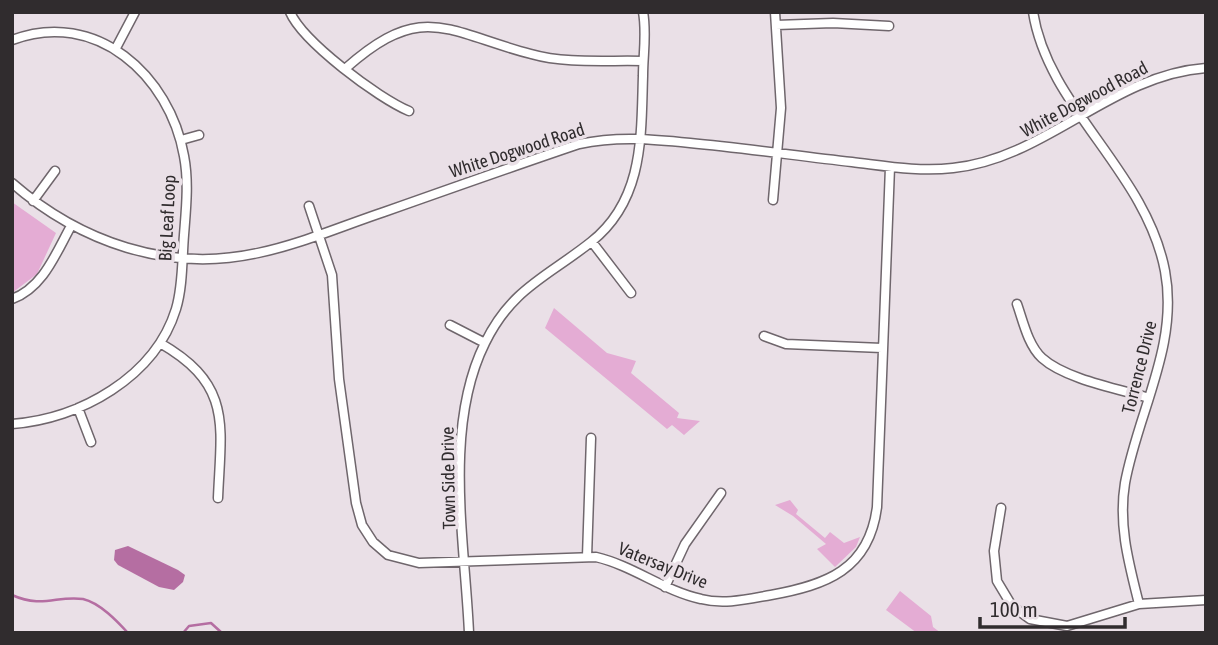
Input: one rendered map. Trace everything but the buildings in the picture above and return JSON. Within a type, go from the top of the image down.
[{"type":"street","points":[[116,48],[135,12]]},
{"type":"street","points":[[290,12],[306,37],[388,103],[409,111]]},
{"type":"street","name":"Town Side Drive","points":[[469,633],[462,431],[467,392],[485,343],[505,313],[527,287],[592,242],[625,201],[637,169],[641,138],[643,12]]},
{"type":"street","points":[[773,200],[781,108],[775,12]]},
{"type":"street","name":"Torrence Drive","points":[[1033,12],[1043,49],[1082,115],[1141,202],[1160,248],[1168,291],[1168,321],[1125,482],[1123,510],[1126,550],[1139,604]]},
{"type":"street","points":[[776,25],[833,23],[889,26]]},
{"type":"street","points":[[346,68],[385,35],[422,24],[456,28],[548,58],[643,61]]},
{"type":"street","name":"Big Leaf Loop","points":[[12,40],[31,34],[61,32],[92,37],[116,48],[156,86],[181,141],[187,182],[177,303],[160,343],[125,380],[78,408],[41,420],[12,424]]},
{"type":"street","name":"White Dogwood Road","points":[[12,183],[33,201],[71,226],[130,249],[182,258],[218,259],[256,254],[579,145],[612,138],[641,138],[890,167],[951,168],[985,162],[1032,145],[1082,115],[1154,78],[1206,68]]},
{"type":"street","points":[[181,141],[199,135]]},
{"type":"street","name":"Vatersay Drive","points":[[309,206],[332,275],[339,379],[356,503],[362,525],[373,542],[398,559],[419,563],[587,557],[622,565],[666,587],[703,600],[736,601],[822,583],[857,558],[868,540],[875,520],[890,167]]},
{"type":"street","points":[[33,201],[55,171]]},
{"type":"street","points":[[12,299],[24,294],[40,279],[71,226]]},
{"type":"street","points":[[592,242],[631,293]]},
{"type":"street","points":[[1017,304],[1030,339],[1042,358],[1068,373],[1149,398]]},
{"type":"street","points":[[450,325],[485,343]]},
{"type":"street","points":[[764,335],[786,344],[882,348]]},
{"type":"street","points":[[160,343],[199,370],[216,399],[220,426],[219,498]]},
{"type":"street","points":[[78,408],[91,442]]},
{"type":"street","points":[[587,557],[592,438]]},
{"type":"street","points":[[666,587],[685,544],[720,493]]},
{"type":"street","points":[[1002,508],[994,551],[995,572],[1006,598],[1021,614],[1041,624],[1067,626],[1139,604],[1206,600]]},
{"type":"shaded area","points":[[12,202],[56,233],[37,274],[12,293]]},
{"type":"shaded area","points":[[554,308],[607,353],[636,361],[631,373],[679,413],[677,418],[700,421],[684,435],[672,425],[667,429],[545,328]]},
{"type":"shaded area","points":[[790,500],[798,510],[796,514],[825,538],[830,532],[844,543],[860,537],[856,547],[835,567],[817,549],[826,544],[793,516],[775,505]]},
{"type":"shaded area","points":[[128,546],[178,570],[185,575],[183,582],[174,590],[159,587],[118,565],[114,560],[115,550]]},
{"type":"shaded area","points":[[900,591],[931,616],[933,627],[941,633],[917,633],[886,610]]},
{"type":"waterway","points":[[12,595],[33,601],[83,599],[102,608],[128,633]]},
{"type":"waterway","points":[[183,633],[189,626],[211,623],[222,633]]}]
